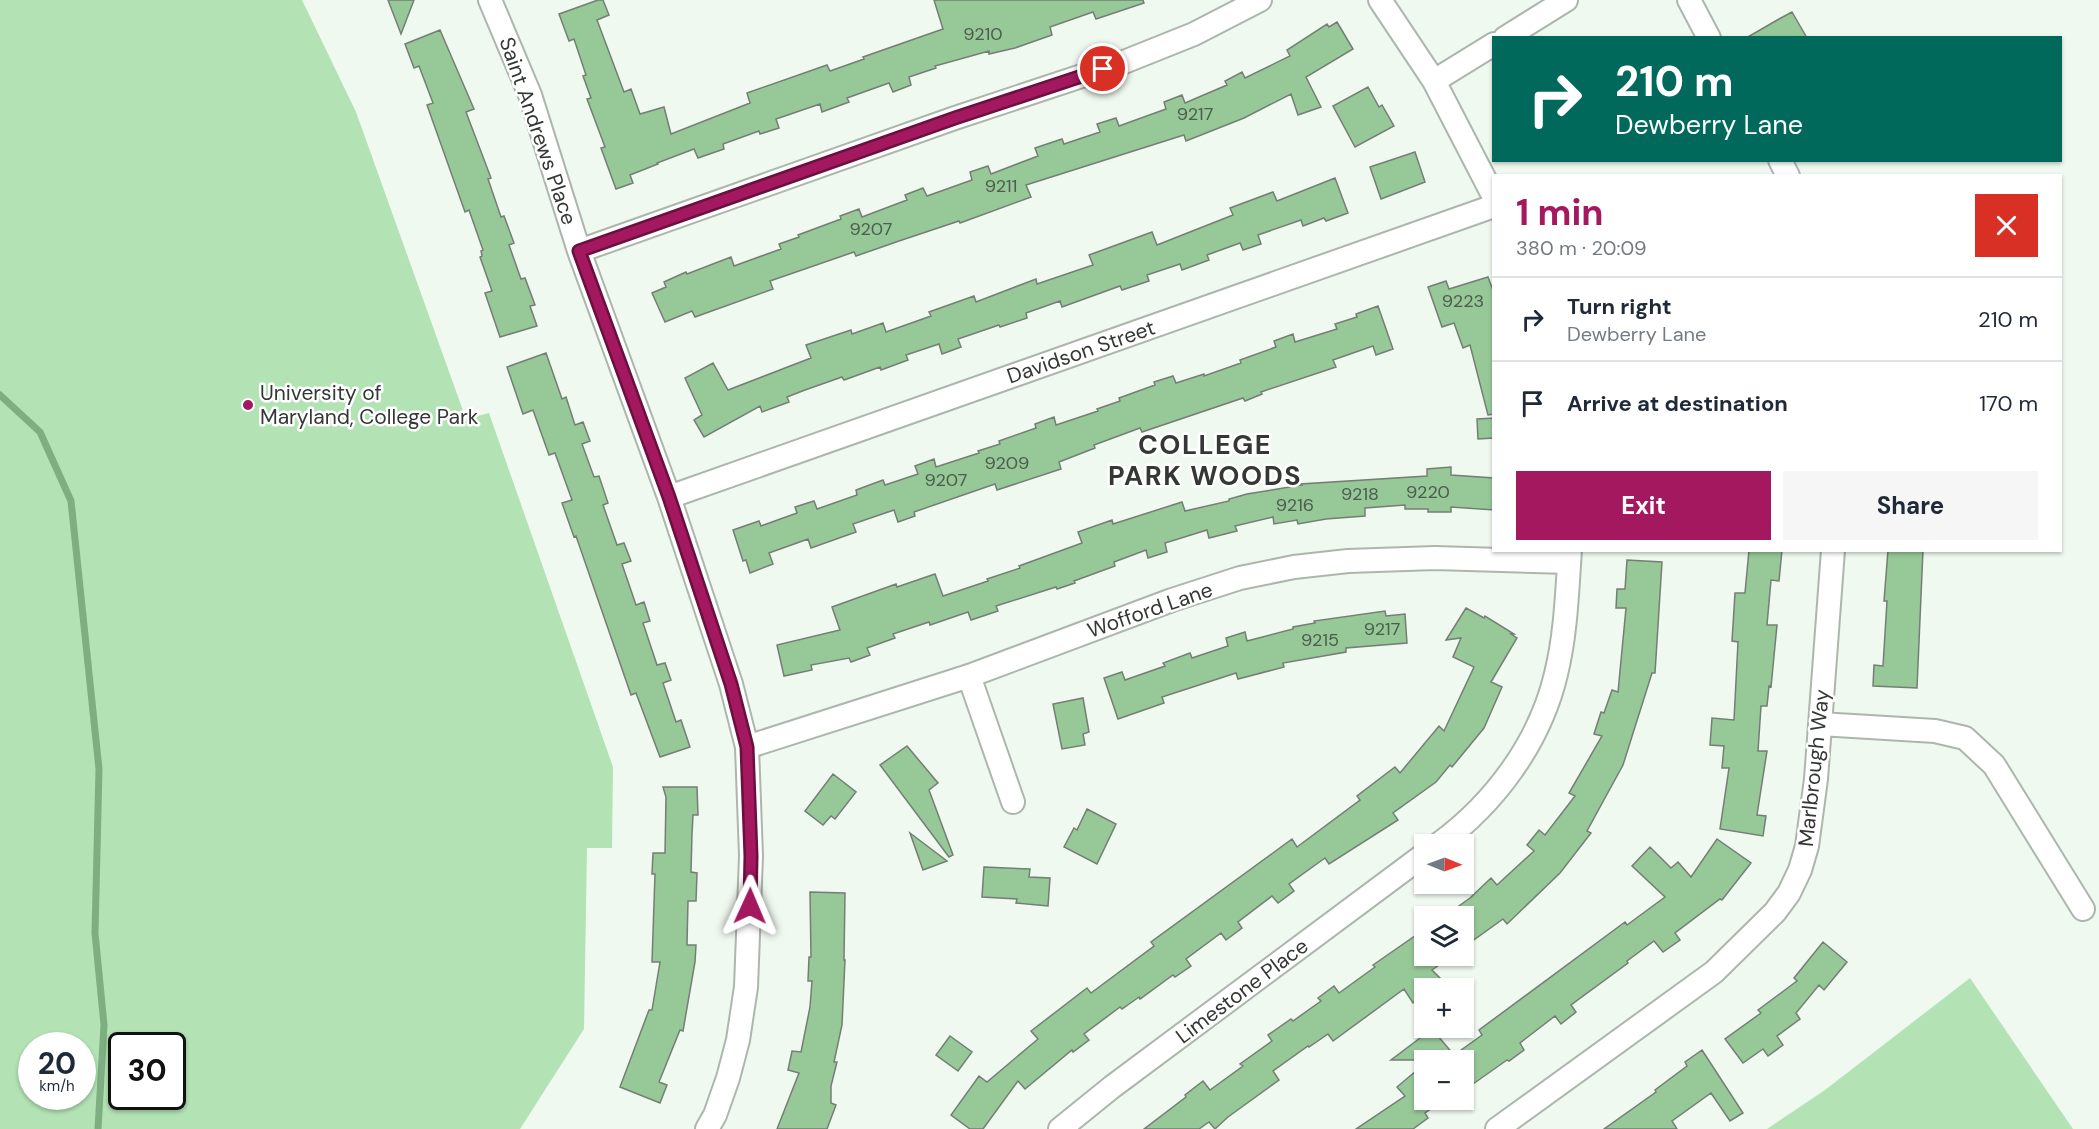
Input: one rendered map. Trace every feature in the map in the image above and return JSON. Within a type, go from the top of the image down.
[{"type":"street","name":"Saint Andrews Place","points":[[490,0],[530,94],[579,251],[669,497],[731,684],[747,747],[751,856],[746,987],[738,1040],[728,1078],[707,1129]]},
{"type":"street","points":[[579,251],[955,118],[1124,62],[1194,34],[1260,0]]},
{"type":"street","points":[[1380,0],[1434,81],[1492,193]]},
{"type":"street","points":[[1508,36],[1566,0]]},
{"type":"street","points":[[1689,0],[1708,36]]},
{"type":"street","points":[[1434,81],[1492,45]]},
{"type":"street","name":"Davidson Street","points":[[669,497],[1492,207]]},
{"type":"street","name":"Marlbrough Way","points":[[1497,1129],[1714,972],[1775,912],[1789,893],[1800,870],[1807,846],[1816,779],[1833,552]]},
{"type":"street","points":[[1452,834],[1484,806],[1518,760],[1547,705],[1556,674],[1564,630],[1570,556]]},
{"type":"street","name":"Wofford Lane","points":[[747,747],[969,676],[1172,600],[1240,578],[1294,567],[1348,561],[1570,556]]},
{"type":"street","points":[[969,676],[1013,801]]},
{"type":"street","points":[[1820,724],[1935,731],[1965,738],[1994,765],[2083,909]]},
{"type":"street","name":"Limestone Place","points":[[1060,1129],[1121,1080],[1414,863]]},
{"type":"green space","name":"University of Maryland, College Park","points":[[0,0],[302,0],[356,112],[466,419],[489,413],[613,767],[612,848],[587,848],[584,1029],[520,1129],[0,1129]]},
{"type":"green space","points":[[1970,978],[2073,1129],[1767,1129],[1825,1090]]},
{"type":"building","points":[[388,0],[414,0],[401,34]]},
{"type":"building","points":[[603,0],[609,15],[597,20],[624,92],[631,89],[640,114],[664,107],[671,134],[750,103],[747,93],[827,65],[830,71],[943,29],[934,0],[1143,0],[1144,3],[1096,19],[1093,12],[1050,27],[1052,35],[1015,48],[989,54],[989,51],[935,66],[936,68],[909,77],[911,85],[893,92],[889,83],[847,98],[849,102],[822,112],[820,104],[776,119],[779,128],[760,134],[759,131],[723,144],[724,149],[698,158],[694,149],[630,175],[633,183],[616,189],[601,148],[605,147],[587,99],[591,98],[583,76],[586,75],[574,39],[569,41],[559,14]]},
{"type":"building","points":[[1792,12],[1806,36],[1749,36]]},
{"type":"building","points":[[1337,22],[1353,49],[1306,77],[1321,107],[1298,115],[1291,94],[1244,118],[1186,141],[1184,135],[1026,185],[1031,197],[960,223],[959,221],[856,256],[854,252],[770,281],[773,289],[695,317],[692,311],[665,322],[652,293],[666,287],[664,282],[686,272],[687,274],[731,257],[734,266],[781,249],[779,244],[841,219],[840,216],[859,209],[862,217],[907,200],[905,195],[923,188],[927,196],[972,180],[970,172],[988,166],[991,174],[1038,156],[1035,148],[1062,139],[1064,144],[1100,132],[1097,124],[1116,118],[1119,126],[1166,109],[1164,102],[1182,95],[1185,103],[1227,85],[1225,81],[1242,72],[1245,78],[1290,56],[1287,50],[1327,24],[1329,27]]},
{"type":"building","points":[[440,30],[474,109],[466,112],[491,178],[488,179],[501,217],[504,216],[514,243],[509,245],[521,279],[525,278],[535,305],[530,306],[537,326],[500,337],[485,293],[492,291],[480,257],[483,250],[469,210],[465,212],[427,105],[433,103],[419,66],[414,68],[405,44]]},
{"type":"building","points":[[1368,87],[1379,107],[1382,105],[1394,126],[1355,147],[1333,106]]},
{"type":"building","points":[[1415,152],[1425,182],[1381,199],[1370,167]]},
{"type":"building","points":[[1335,178],[1348,213],[1326,221],[1324,218],[1303,226],[1301,220],[1258,235],[1261,244],[1243,250],[1240,243],[1207,255],[1209,260],[1182,270],[1180,264],[1147,275],[1149,281],[1122,290],[1120,286],[1062,307],[1060,301],[1026,313],[1027,318],[958,339],[961,347],[942,354],[939,344],[906,355],[908,360],[881,370],[880,367],[844,380],[842,377],[805,390],[787,397],[789,402],[762,412],[760,406],[704,437],[694,420],[702,415],[685,378],[713,363],[728,390],[811,358],[806,345],[851,330],[852,334],[883,323],[886,332],[931,316],[929,312],[974,296],[976,302],[1036,279],[1037,284],[1093,265],[1089,255],[1152,232],[1157,245],[1233,215],[1230,208],[1273,192],[1277,201]]},
{"type":"building","points":[[1488,277],[1492,288],[1492,414],[1488,415],[1470,345],[1463,348],[1454,323],[1442,327],[1428,287],[1446,281],[1449,289]]},
{"type":"building","points":[[1378,306],[1393,349],[1376,355],[1373,346],[1333,360],[1336,367],[1261,392],[1262,394],[1245,401],[1243,398],[1142,432],[1140,428],[1094,445],[1095,448],[1059,462],[1061,469],[997,490],[995,484],[914,512],[915,516],[898,522],[894,510],[853,524],[856,532],[811,548],[808,539],[769,553],[773,564],[750,573],[746,560],[743,561],[733,530],[759,521],[761,526],[797,513],[795,507],[814,501],[817,509],[857,495],[856,490],[883,480],[885,485],[918,474],[915,466],[934,459],[936,467],[979,453],[978,451],[1036,428],[1035,424],[1054,417],[1056,425],[1098,411],[1097,409],[1120,401],[1119,398],[1155,385],[1154,382],[1173,376],[1176,383],[1204,374],[1204,376],[1276,347],[1274,341],[1293,334],[1295,342],[1337,329],[1335,324],[1357,317],[1356,314]]},
{"type":"building","points":[[546,353],[562,399],[566,397],[575,425],[583,422],[590,441],[582,444],[594,477],[599,476],[608,503],[603,505],[617,545],[624,543],[631,561],[622,564],[636,605],[644,602],[650,621],[643,623],[657,665],[665,663],[671,680],[663,683],[676,722],[681,720],[690,747],[660,757],[636,693],[631,695],[576,536],[574,537],[562,503],[572,500],[555,453],[549,455],[533,410],[523,414],[507,367]]},
{"type":"building","points":[[1492,418],[1492,438],[1478,439],[1477,419]]},
{"type":"building","points":[[1451,467],[1451,475],[1492,478],[1492,510],[1451,507],[1451,512],[1428,512],[1428,509],[1405,509],[1405,505],[1365,508],[1365,516],[1298,524],[1297,520],[1274,524],[1273,517],[1235,526],[1237,531],[1209,538],[1207,530],[1165,543],[1167,552],[1148,558],[1146,550],[1114,562],[1115,566],[1074,581],[1075,583],[996,606],[998,611],[971,620],[968,612],[893,634],[895,638],[867,648],[870,655],[851,662],[849,658],[811,665],[812,670],[784,676],[777,645],[840,630],[832,607],[896,584],[897,587],[935,574],[943,596],[988,581],[987,579],[1020,568],[1019,566],[1082,543],[1078,532],[1112,520],[1113,524],[1182,502],[1185,511],[1229,501],[1229,499],[1247,494],[1301,484],[1427,476],[1427,469]]},
{"type":"building","points":[[1749,552],[1782,552],[1779,581],[1771,580],[1767,625],[1777,625],[1771,687],[1769,686],[1767,706],[1761,706],[1758,751],[1767,751],[1757,815],[1766,816],[1763,836],[1720,829],[1729,768],[1722,768],[1724,746],[1710,745],[1712,718],[1734,720],[1738,642],[1732,641],[1735,593],[1745,593]]},
{"type":"building","points":[[1888,552],[1923,552],[1917,688],[1873,686],[1874,665],[1883,666],[1887,601],[1884,601]]},
{"type":"building","points":[[1627,560],[1662,562],[1655,673],[1652,673],[1623,765],[1587,831],[1591,833],[1560,873],[1507,924],[1503,919],[1474,940],[1474,906],[1459,906],[1491,878],[1497,885],[1534,851],[1527,845],[1539,830],[1545,835],[1575,796],[1569,793],[1602,736],[1594,734],[1601,712],[1604,713],[1612,690],[1618,692],[1626,608],[1616,608],[1617,589],[1625,589]]},
{"type":"building","points":[[1466,608],[1484,618],[1485,616],[1517,638],[1491,682],[1502,687],[1484,728],[1452,767],[1450,765],[1436,782],[1393,813],[1398,820],[1329,864],[1325,858],[1289,884],[1294,891],[1278,903],[1272,896],[1238,922],[1242,928],[1226,940],[1221,933],[1186,959],[1191,966],[1175,977],[1173,975],[1140,999],[1139,997],[1122,1009],[1120,1007],[1084,1034],[1089,1040],[1073,1052],[1072,1050],[1025,1089],[1018,1081],[983,1129],[970,1129],[951,1115],[979,1076],[987,1082],[1038,1039],[1031,1031],[1087,988],[1091,993],[1154,946],[1151,942],[1292,839],[1297,847],[1360,800],[1357,796],[1395,767],[1400,773],[1439,726],[1444,731],[1474,667],[1453,657],[1461,638],[1446,640]]},
{"type":"building","points":[[1385,611],[1386,616],[1405,614],[1407,643],[1346,648],[1346,652],[1283,663],[1284,667],[1238,679],[1236,673],[1162,697],[1164,703],[1118,719],[1104,678],[1122,672],[1125,680],[1165,666],[1163,663],[1190,653],[1192,658],[1228,646],[1226,638],[1245,632],[1247,641],[1315,623],[1314,621]]},
{"type":"building","points":[[1083,698],[1089,732],[1083,734],[1085,745],[1062,749],[1053,704]]},
{"type":"building","points":[[907,746],[938,783],[929,790],[953,855],[949,857],[880,765]]},
{"type":"building","points":[[833,774],[856,792],[835,819],[831,816],[823,825],[805,811]]},
{"type":"building","points":[[663,787],[697,787],[698,815],[693,815],[691,872],[697,873],[696,901],[688,901],[687,945],[696,945],[695,962],[683,1031],[680,1030],[659,1082],[667,1085],[660,1103],[620,1087],[649,1010],[652,1010],[660,962],[652,962],[655,874],[652,874],[653,853],[665,853],[666,797]]},
{"type":"building","points":[[1087,809],[1116,824],[1097,864],[1064,847],[1074,828],[1077,830]]},
{"type":"building","points":[[910,833],[947,861],[923,870]]},
{"type":"building","points":[[1717,839],[1751,863],[1722,900],[1720,899],[1675,933],[1680,940],[1663,952],[1654,941],[1571,1005],[1576,1012],[1561,1024],[1555,1016],[1520,1043],[1524,1050],[1474,1083],[1474,1050],[1461,1050],[1482,1035],[1479,1030],[1625,922],[1627,925],[1665,897],[1632,866],[1650,847],[1671,868],[1678,862],[1691,877]]},
{"type":"building","points":[[984,867],[1030,869],[1029,877],[1050,878],[1048,906],[1016,903],[1017,899],[982,897]]},
{"type":"building","points":[[810,892],[845,893],[842,1025],[831,1086],[831,1103],[836,1105],[827,1129],[777,1129],[799,1073],[788,1070],[792,1051],[801,1052],[810,1007],[812,981],[808,981],[809,957],[811,957]]},
{"type":"building","points":[[1414,937],[1414,966],[1438,966],[1432,970],[1440,978],[1414,978],[1413,1003],[1404,989],[1333,1041],[1328,1034],[1308,1046],[1273,1071],[1279,1080],[1215,1129],[1209,1122],[1199,1129],[1144,1129],[1203,1081],[1210,1090],[1272,1041],[1268,1035],[1321,1001],[1318,998],[1334,986],[1339,993],[1375,967],[1373,965]]},
{"type":"building","points":[[1823,942],[1847,962],[1824,990],[1819,985],[1796,1013],[1800,1019],[1777,1036],[1783,1045],[1768,1056],[1763,1049],[1743,1063],[1725,1039],[1761,1013],[1758,1010],[1797,981],[1794,978]]},
{"type":"building","points":[[950,1036],[972,1052],[958,1071],[936,1055]]},
{"type":"building","points":[[1420,1038],[1440,1038],[1450,1050],[1414,1050],[1414,1060],[1391,1060]]},
{"type":"building","points":[[1702,1050],[1743,1113],[1730,1121],[1711,1093],[1672,1121],[1677,1129],[1604,1129],[1656,1092],[1655,1090],[1687,1066],[1685,1062]]},
{"type":"building","points":[[1414,1073],[1414,1110],[1429,1110],[1425,1113],[1428,1118],[1413,1129],[1356,1129],[1405,1096],[1397,1087]]},
{"type":"waterway","points":[[0,395],[40,432],[71,501],[99,769],[95,933],[104,1025],[98,1129]]},
{"type":"place","name":"University of Maryland, College Park","points":[[248,405]]},
{"type":"district","name":"COLLEGE PARK WOODS","points":[[1205,460]]},
{"type":"route","points":[[750,906],[751,856],[747,747],[731,684],[669,497],[579,251],[955,118],[1103,69]]}]
